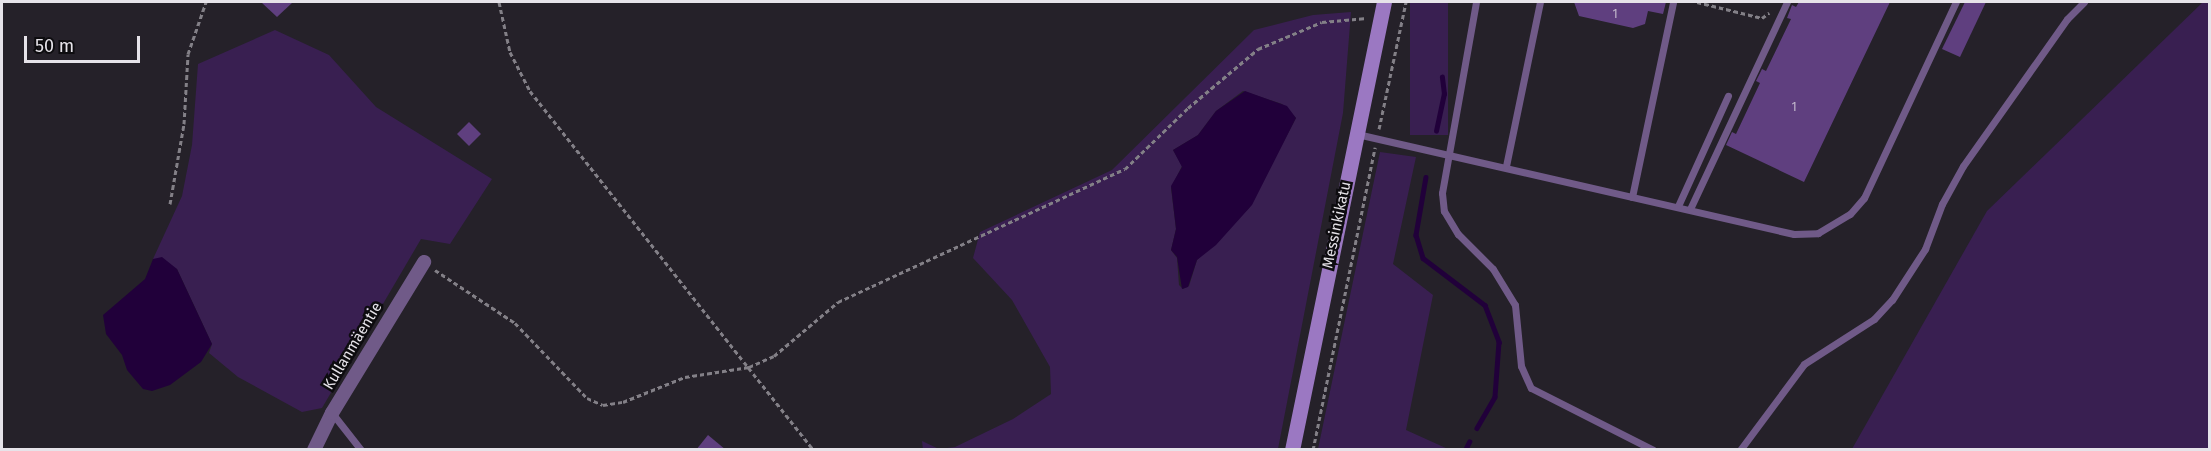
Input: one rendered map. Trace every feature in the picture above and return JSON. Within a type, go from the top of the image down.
[{"type":"street","name":"Messinkikatu","points":[[1292,450],[1382,9]]},
{"type":"street","name":"Kullanmäentie","points":[[314,450],[332,413],[424,262]]},
{"type":"lane","points":[[1476,2],[1442,193],[1444,211],[1458,234],[1493,269],[1515,305],[1525,380],[1540,395],[1653,450]]},
{"type":"lane","points":[[1506,166],[1540,2]]},
{"type":"lane","points":[[1632,197],[1673,2]]},
{"type":"lane","points":[[1690,209],[1787,2]]},
{"type":"lane","points":[[1356,134],[1506,166],[1794,234],[1818,233],[1850,214],[1864,198],[1956,2]]},
{"type":"lane","points":[[1740,450],[1804,364],[1874,319],[1892,300],[1924,249],[1963,166],[2067,19],[2084,2]]},
{"type":"lane","points":[[1678,206],[1728,96]]},
{"type":"lane","points":[[332,413],[361,450]]},
{"type":"path","points":[[170,204],[184,124],[188,54],[206,2]]},
{"type":"path","points":[[499,2],[510,52],[530,91],[814,450]]},
{"type":"path","points":[[1313,450],[1406,2]]},
{"type":"path","points":[[1696,2],[1762,18]]},
{"type":"path","points":[[424,262],[515,322],[587,398],[603,405],[623,402],[685,377],[748,366],[774,356],[838,302],[1125,170],[1188,108],[1258,49],[1322,22],[1382,9]]},
{"type":"shaded area","points":[[1410,2],[1448,2],[1448,135],[1410,135]]},
{"type":"shaded area","points":[[2203,2],[2210,2],[2209,449],[1852,449],[1987,211]]},
{"type":"shaded area","points":[[1351,12],[1343,113],[1278,449],[923,450],[922,441],[939,449],[955,447],[1013,419],[1051,394],[1050,367],[1012,300],[973,258],[980,232],[1112,170],[1254,30],[1313,15]],"holes":[[[1243,91],[1282,104],[1296,118],[1249,208],[1197,260],[1189,286],[1183,289],[1179,285],[1177,258],[1171,250],[1176,229],[1171,188],[1182,166],[1173,150],[1198,135],[1216,111]]]},
{"type":"shaded area","points":[[275,30],[329,55],[376,107],[492,179],[450,244],[421,239],[322,408],[302,412],[238,377],[209,353],[212,344],[177,269],[153,259],[182,196],[192,145],[198,64]]},
{"type":"shaded area","points":[[1245,91],[1287,106],[1296,118],[1252,205],[1216,245],[1197,260],[1188,287],[1182,289],[1177,257],[1171,250],[1176,229],[1171,186],[1182,167],[1173,150],[1198,135],[1216,111]]},
{"type":"shaded area","points":[[1380,152],[1416,157],[1393,264],[1433,295],[1406,430],[1448,449],[1318,449]]},
{"type":"shaded area","points":[[162,257],[177,269],[212,344],[201,362],[170,385],[152,391],[143,389],[127,370],[122,355],[106,334],[103,315],[145,279],[153,259]]},
{"type":"building","points":[[261,2],[293,2],[277,17]]},
{"type":"building","points":[[1574,2],[1666,2],[1663,14],[1648,11],[1645,24],[1633,28],[1579,16]]},
{"type":"building","points":[[1799,2],[1890,2],[1804,182],[1726,145],[1732,132],[1736,134],[1760,83],[1756,81],[1762,69],[1766,71],[1791,19],[1787,18],[1792,5],[1796,7]]},
{"type":"building","points":[[1965,2],[1986,2],[1960,57],[1942,49]]},
{"type":"building","points":[[469,122],[481,134],[469,146],[457,134]]},
{"type":"building","points":[[708,435],[726,450],[696,450]]},
{"type":"waterway","points":[[1436,131],[1444,94],[1442,77]]},
{"type":"waterway","points":[[1426,177],[1416,235],[1423,258],[1485,305],[1499,342],[1495,397],[1477,428]]},
{"type":"waterway","points":[[1466,448],[1469,442]]}]
